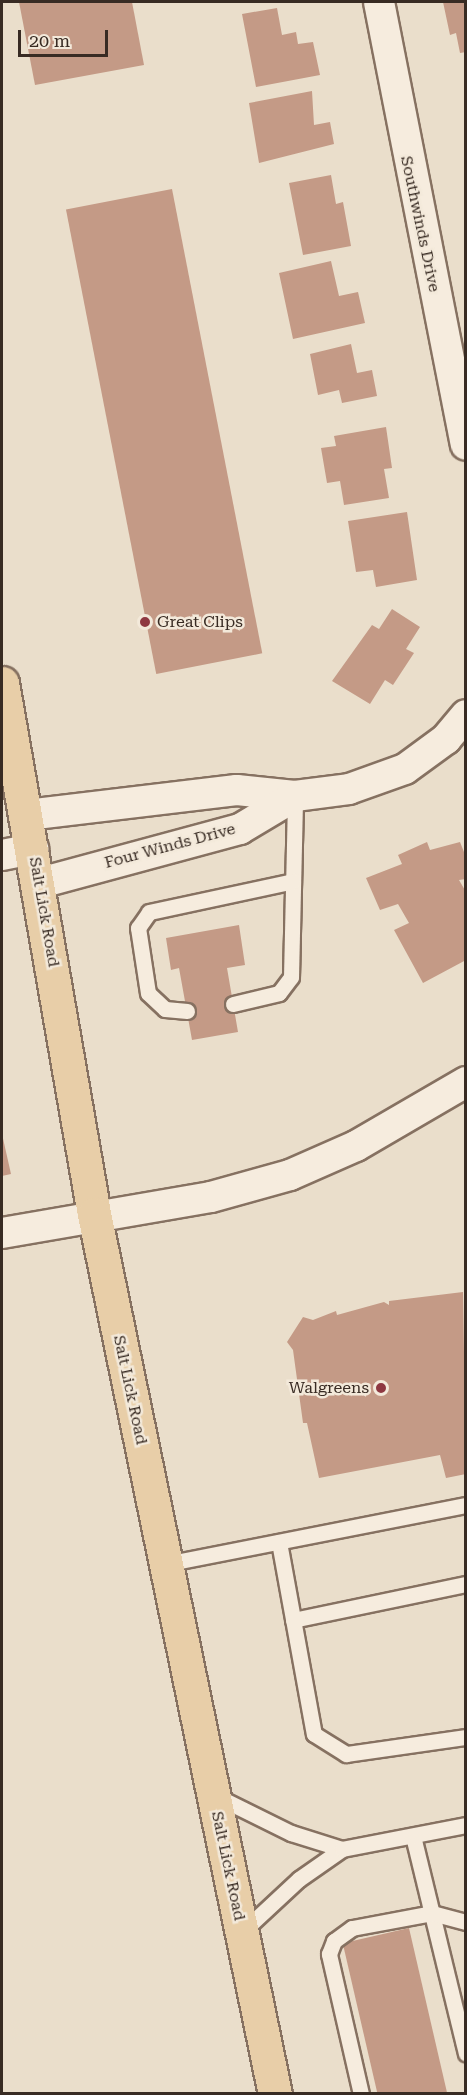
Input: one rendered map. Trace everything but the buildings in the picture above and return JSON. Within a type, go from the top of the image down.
[{"type":"main road","name":"Salt Lick Road","points":[[2,684],[40,883],[94,1214],[275,2094]]},
{"type":"street","name":"Southwinds Drive","points":[[380,2],[465,445]]},
{"type":"street","name":"Four Winds Drive","points":[[27,815],[237,790],[295,796],[349,789],[405,769],[446,739],[465,715]]},
{"type":"street","name":"Four Winds Drive","points":[[40,883],[240,829],[295,796]]},
{"type":"street","points":[[2,855],[33,849]]},
{"type":"street","points":[[2,1233],[94,1214],[211,1197],[290,1175],[356,1146],[465,1082]]},
{"type":"lane","points":[[233,1004],[279,993],[291,977],[295,796]]},
{"type":"lane","points":[[187,1011],[165,1009],[148,993],[138,928],[149,912],[293,881]]},
{"type":"lane","points":[[165,1564],[465,1505]]},
{"type":"lane","points":[[279,1542],[314,1734],[346,1754],[465,1737]]},
{"type":"lane","points":[[293,1620],[465,1584]]},
{"type":"lane","points":[[213,1794],[291,1833],[342,1849]]},
{"type":"lane","points":[[242,1932],[299,1879],[342,1849],[465,1825]]},
{"type":"lane","points":[[413,1836],[465,2054]]},
{"type":"lane","points":[[361,2094],[329,1954],[334,1941],[352,1928],[432,1913],[465,1922]]},
{"type":"place","name":"Great Clips","points":[[145,622]]},
{"type":"place","name":"Walgreens","points":[[381,1388]]}]
